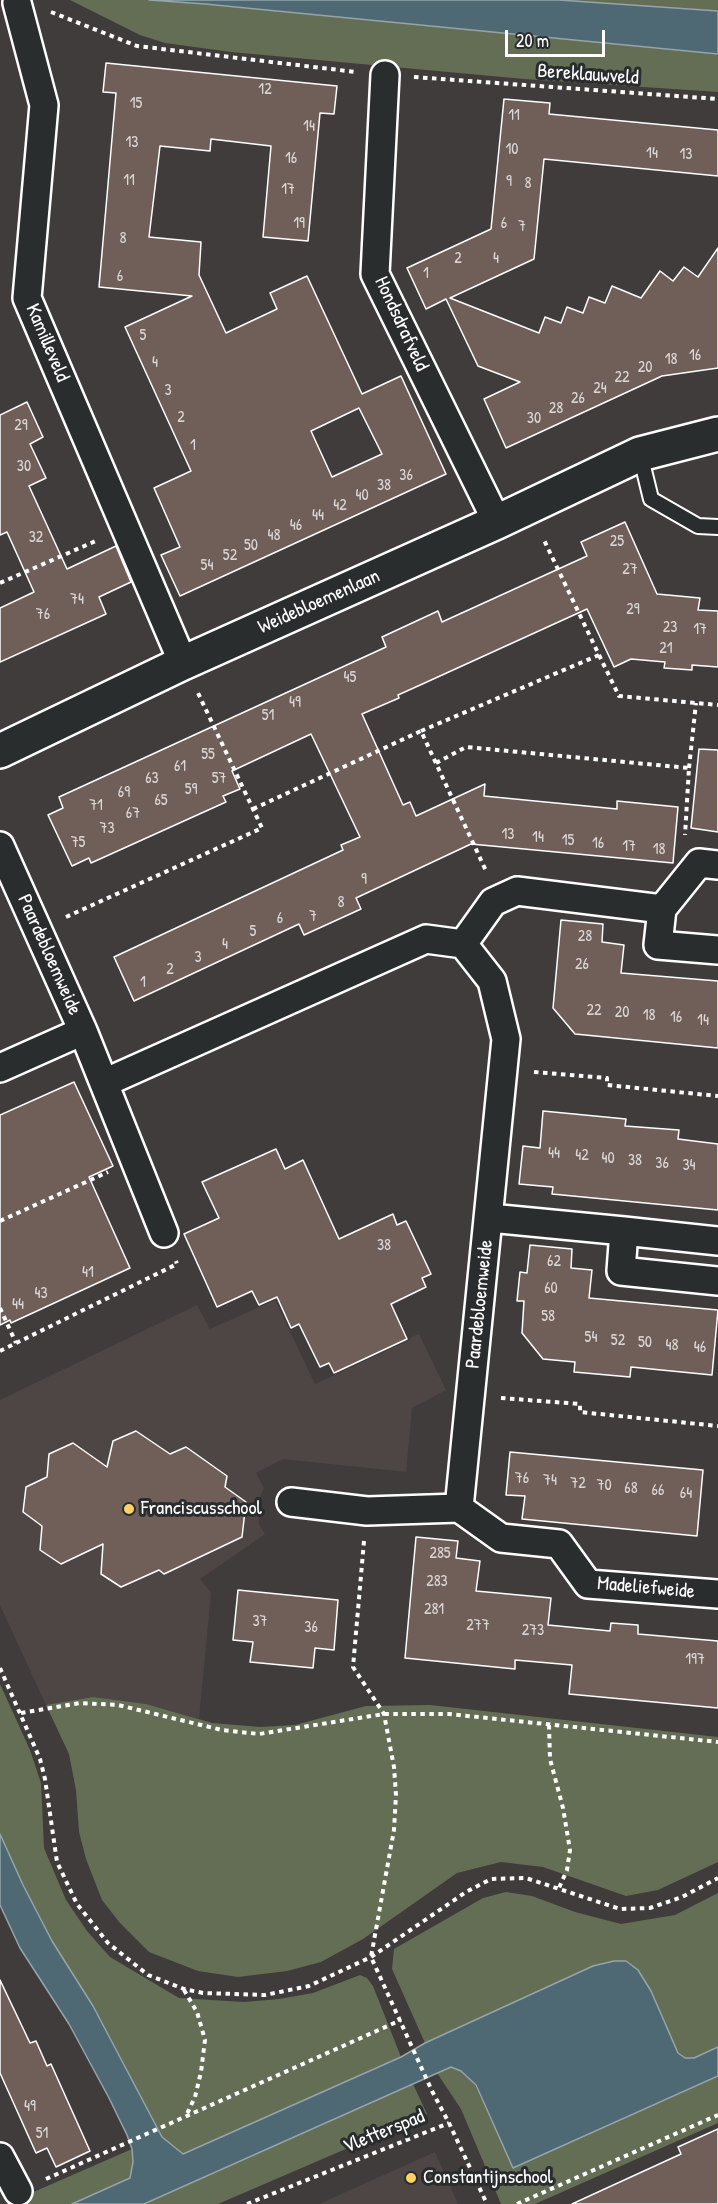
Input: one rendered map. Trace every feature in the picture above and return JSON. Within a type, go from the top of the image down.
[{"type":"street","name":"Kamilleveld","points":[[17,3],[44,105],[27,298],[183,663]]},
{"type":"street","name":"Hondsdrafveld","points":[[385,75],[375,274],[497,522]]},
{"type":"street","name":"Weidebloemenlaan","points":[[0,751],[183,663],[497,522],[640,454],[718,434]]},
{"type":"street","name":"Paardebloemweide","points":[[0,846],[83,1031],[164,1233]]},
{"type":"street","points":[[709,864],[662,909],[658,945],[718,950]]},
{"type":"street","points":[[104,1083],[426,939],[463,944],[493,902],[517,891],[662,909]]},
{"type":"street","name":"Paardebloemweide","points":[[459,1508],[506,1039],[492,981],[463,944]]},
{"type":"street","name":"Paardebloemweide","points":[[0,1068],[83,1031]]},
{"type":"street","points":[[489,1218],[718,1241]]},
{"type":"street","points":[[624,1232],[621,1271],[718,1281]]},
{"type":"street","points":[[291,1502],[367,1511],[459,1508]]},
{"type":"street","name":"Madeliefweide","points":[[459,1508],[501,1538],[559,1544],[588,1584],[718,1594]]},
{"type":"street","points":[[0,2157],[18,2191]]},
{"type":"lane","points":[[640,454],[651,498],[698,526],[718,527]]},
{"type":"path","name":"Bereklauwveld","points":[[17,3],[54,13],[137,46],[385,75],[718,99]]},
{"type":"path","points":[[528,507],[619,696],[718,705]]},
{"type":"path","points":[[0,583],[126,528]]},
{"type":"path","points":[[253,809],[421,731],[599,655]]},
{"type":"path","points":[[38,929],[262,828],[183,663]]},
{"type":"path","points":[[696,703],[683,855],[709,864]]},
{"type":"path","points":[[421,731],[499,899]]},
{"type":"path","points":[[436,763],[466,747],[689,768]]},
{"type":"path","points":[[503,1069],[607,1078],[607,1085],[718,1096]]},
{"type":"path","points":[[0,1221],[134,1160]]},
{"type":"path","points":[[0,1350],[177,1264],[164,1233]]},
{"type":"path","points":[[0,1308],[16,1343]]},
{"type":"path","points":[[471,1396],[580,1404],[580,1412],[718,1426]]},
{"type":"path","points":[[367,1511],[353,1667],[384,1714],[394,1767],[396,1795],[394,1830],[371,1957],[449,2123]]},
{"type":"path","points":[[0,1668],[40,1759],[57,1862],[77,1904],[108,1943],[148,1975],[184,1989],[203,1994],[265,1995],[309,1986],[371,1957],[466,1892],[491,1879],[526,1878],[620,1909],[650,1908],[682,1897],[718,1878]]},
{"type":"path","points":[[21,1713],[80,1703],[118,1705],[222,1730],[259,1734],[384,1714],[449,1714],[718,1742]]},
{"type":"path","points":[[549,1725],[550,1759],[570,1850],[567,1870],[558,1890]]},
{"type":"path","points":[[184,1989],[196,2012],[205,2040],[195,2097],[186,2116]]},
{"type":"path","points":[[18,2191],[401,2020]]},
{"type":"path","points":[[517,2204],[718,2115]]},
{"type":"path","name":"Vletterspad","points":[[247,2204],[449,2123],[487,2204]]},
{"type":"shaded area","name":"Franciscusschool","points":[[275,1300],[315,1384],[419,1334],[446,1390],[412,1408],[406,1472],[283,1459],[256,1473],[264,1488],[257,1503],[259,1524],[265,1534],[200,1579],[211,1593],[199,1719],[146,1704],[93,1697],[46,1705],[0,1605],[0,1400],[197,1305],[210,1329]]},
{"type":"shaded area","name":"Constantijnschool","points":[[435,2152],[458,2204],[319,2204]]},
{"type":"green space","points":[[70,0],[149,0],[205,4],[718,54],[718,92],[524,79],[231,52],[165,43],[140,35]]},
{"type":"green space","points":[[559,0],[718,0],[718,11],[565,1]]},
{"type":"green space","points":[[0,1684],[30,1750],[41,1783],[44,1848],[66,1900],[87,1931],[110,1957],[179,1998],[244,2002],[279,1999],[313,1993],[360,1975],[367,1978],[373,1986],[401,2057],[183,2154],[162,2137],[93,2006],[52,1941],[0,1834]]},
{"type":"green space","points":[[93,1697],[146,1704],[212,1723],[260,1727],[295,1725],[366,1706],[430,1705],[718,1737],[718,1862],[658,1890],[626,1896],[543,1867],[501,1862],[457,1873],[363,1939],[321,1962],[287,1971],[238,1977],[198,1971],[149,1952],[120,1923],[102,1900],[86,1859],[79,1832],[76,1790],[69,1754],[46,1705]]},
{"type":"green space","points":[[506,1892],[532,1896],[575,1912],[621,1924],[675,1915],[718,1893],[718,2047],[694,2058],[685,2058],[678,2053],[651,1992],[626,1961],[593,1966],[425,2043],[392,1969],[394,1949],[483,1898]]},
{"type":"green space","points":[[451,2067],[461,2071],[475,2085],[513,2168],[718,2076],[718,2123],[535,2204],[501,2204],[461,2109],[437,2073]]},
{"type":"green space","points":[[413,2084],[427,2114],[218,2204],[144,2204]]},
{"type":"green space","points":[[132,2149],[133,2162],[130,2178],[72,2204],[6,2204]]},
{"type":"water","points":[[149,0],[559,0],[718,11],[718,54],[205,4]]},
{"type":"water","points":[[0,1834],[52,1941],[93,2006],[162,2137],[183,2154],[401,2057],[425,2043],[593,1966],[614,1961],[626,1961],[638,1970],[651,1991],[678,2053],[685,2058],[694,2058],[718,2047],[718,2076],[513,2168],[476,2085],[461,2071],[451,2067],[144,2204],[72,2204],[130,2178],[133,2162],[132,2149],[109,2098],[69,2024],[20,1948],[0,1905]]},
{"type":"building","points":[[106,63],[337,86],[334,114],[320,113],[308,241],[263,237],[271,146],[211,139],[210,151],[160,146],[149,237],[201,242],[199,275],[226,333],[277,309],[270,293],[307,276],[362,394],[401,376],[446,474],[180,596],[161,555],[180,547],[154,488],[191,471],[125,327],[192,296],[99,287],[116,93],[103,92]],"holes":[[[359,408],[382,454],[332,477],[311,431]]]},
{"type":"building","points":[[504,99],[550,103],[549,114],[718,130],[718,176],[544,159],[534,259],[450,298],[539,333],[545,317],[561,323],[567,307],[583,313],[589,297],[605,303],[612,286],[641,298],[660,271],[673,281],[684,267],[698,277],[718,248],[718,368],[662,376],[506,448],[484,399],[520,382],[478,366],[446,299],[426,309],[407,268],[491,229]]},
{"type":"building","points":[[27,402],[43,437],[30,444],[46,478],[29,486],[67,569],[116,546],[131,582],[99,597],[106,614],[0,662],[0,608],[34,592],[7,532],[0,535],[0,415]]},
{"type":"building","points":[[625,522],[657,594],[700,598],[698,610],[718,611],[718,667],[692,665],[692,670],[664,668],[665,662],[631,659],[614,667],[587,609],[398,695],[399,698],[362,714],[403,805],[410,802],[416,816],[485,784],[484,796],[617,809],[617,801],[678,807],[673,863],[471,844],[356,898],[361,909],[304,935],[299,924],[134,1001],[114,957],[343,850],[341,845],[360,837],[311,734],[232,771],[240,789],[223,796],[226,802],[91,863],[89,858],[72,866],[48,815],[63,808],[59,797],[386,647],[382,637],[438,611],[442,622],[587,556],[581,542]]},
{"type":"building","points":[[699,749],[718,750],[718,832],[691,828]]},
{"type":"building","points":[[561,920],[603,924],[602,942],[624,945],[621,973],[718,981],[718,1048],[575,1034],[553,1008]]},
{"type":"building","points":[[74,1082],[113,1166],[89,1177],[130,1268],[11,1323],[10,1320],[0,1325],[0,1115]]},
{"type":"building","points":[[543,1111],[626,1119],[625,1126],[679,1130],[678,1139],[718,1144],[718,1210],[552,1194],[553,1187],[519,1184],[523,1146],[540,1148]]},
{"type":"building","points":[[276,1149],[285,1169],[303,1160],[339,1239],[393,1214],[397,1225],[406,1221],[431,1274],[422,1278],[426,1287],[391,1304],[407,1339],[334,1373],[329,1363],[320,1367],[299,1324],[291,1328],[277,1297],[259,1305],[252,1291],[217,1307],[184,1234],[219,1218],[202,1182]]},
{"type":"building","points":[[530,1245],[572,1249],[571,1268],[592,1270],[589,1298],[718,1310],[712,1375],[631,1367],[630,1377],[574,1372],[575,1362],[543,1359],[522,1333],[524,1301],[517,1301],[520,1272],[527,1273]]},
{"type":"building","points":[[136,1431],[170,1454],[186,1447],[227,1476],[225,1487],[246,1502],[242,1537],[164,1574],[159,1570],[121,1587],[101,1574],[103,1544],[61,1564],[40,1550],[42,1526],[23,1512],[26,1487],[47,1477],[49,1454],[73,1443],[107,1467],[113,1441]]},
{"type":"building","points":[[510,1452],[703,1470],[697,1536],[522,1519],[525,1496],[506,1495]]},
{"type":"building","points":[[416,1537],[458,1541],[456,1558],[480,1561],[476,1591],[551,1598],[548,1625],[610,1631],[611,1623],[638,1625],[638,1634],[718,1641],[718,1708],[569,1694],[572,1665],[515,1660],[515,1669],[405,1658]]},
{"type":"building","points":[[238,1590],[338,1600],[334,1650],[315,1648],[313,1668],[250,1662],[253,1642],[233,1640]]},
{"type":"building","points":[[0,1980],[30,2043],[36,2041],[47,2066],[51,2064],[90,2151],[56,2167],[47,2148],[36,2153],[0,2073]]},
{"type":"building","points":[[718,2129],[718,2204],[572,2204],[681,2154],[678,2147]]},
{"type":"place","name":"Franciscusschool","points":[[129,1509]]},
{"type":"place","name":"Constantijnschool","points":[[411,2178]]}]
